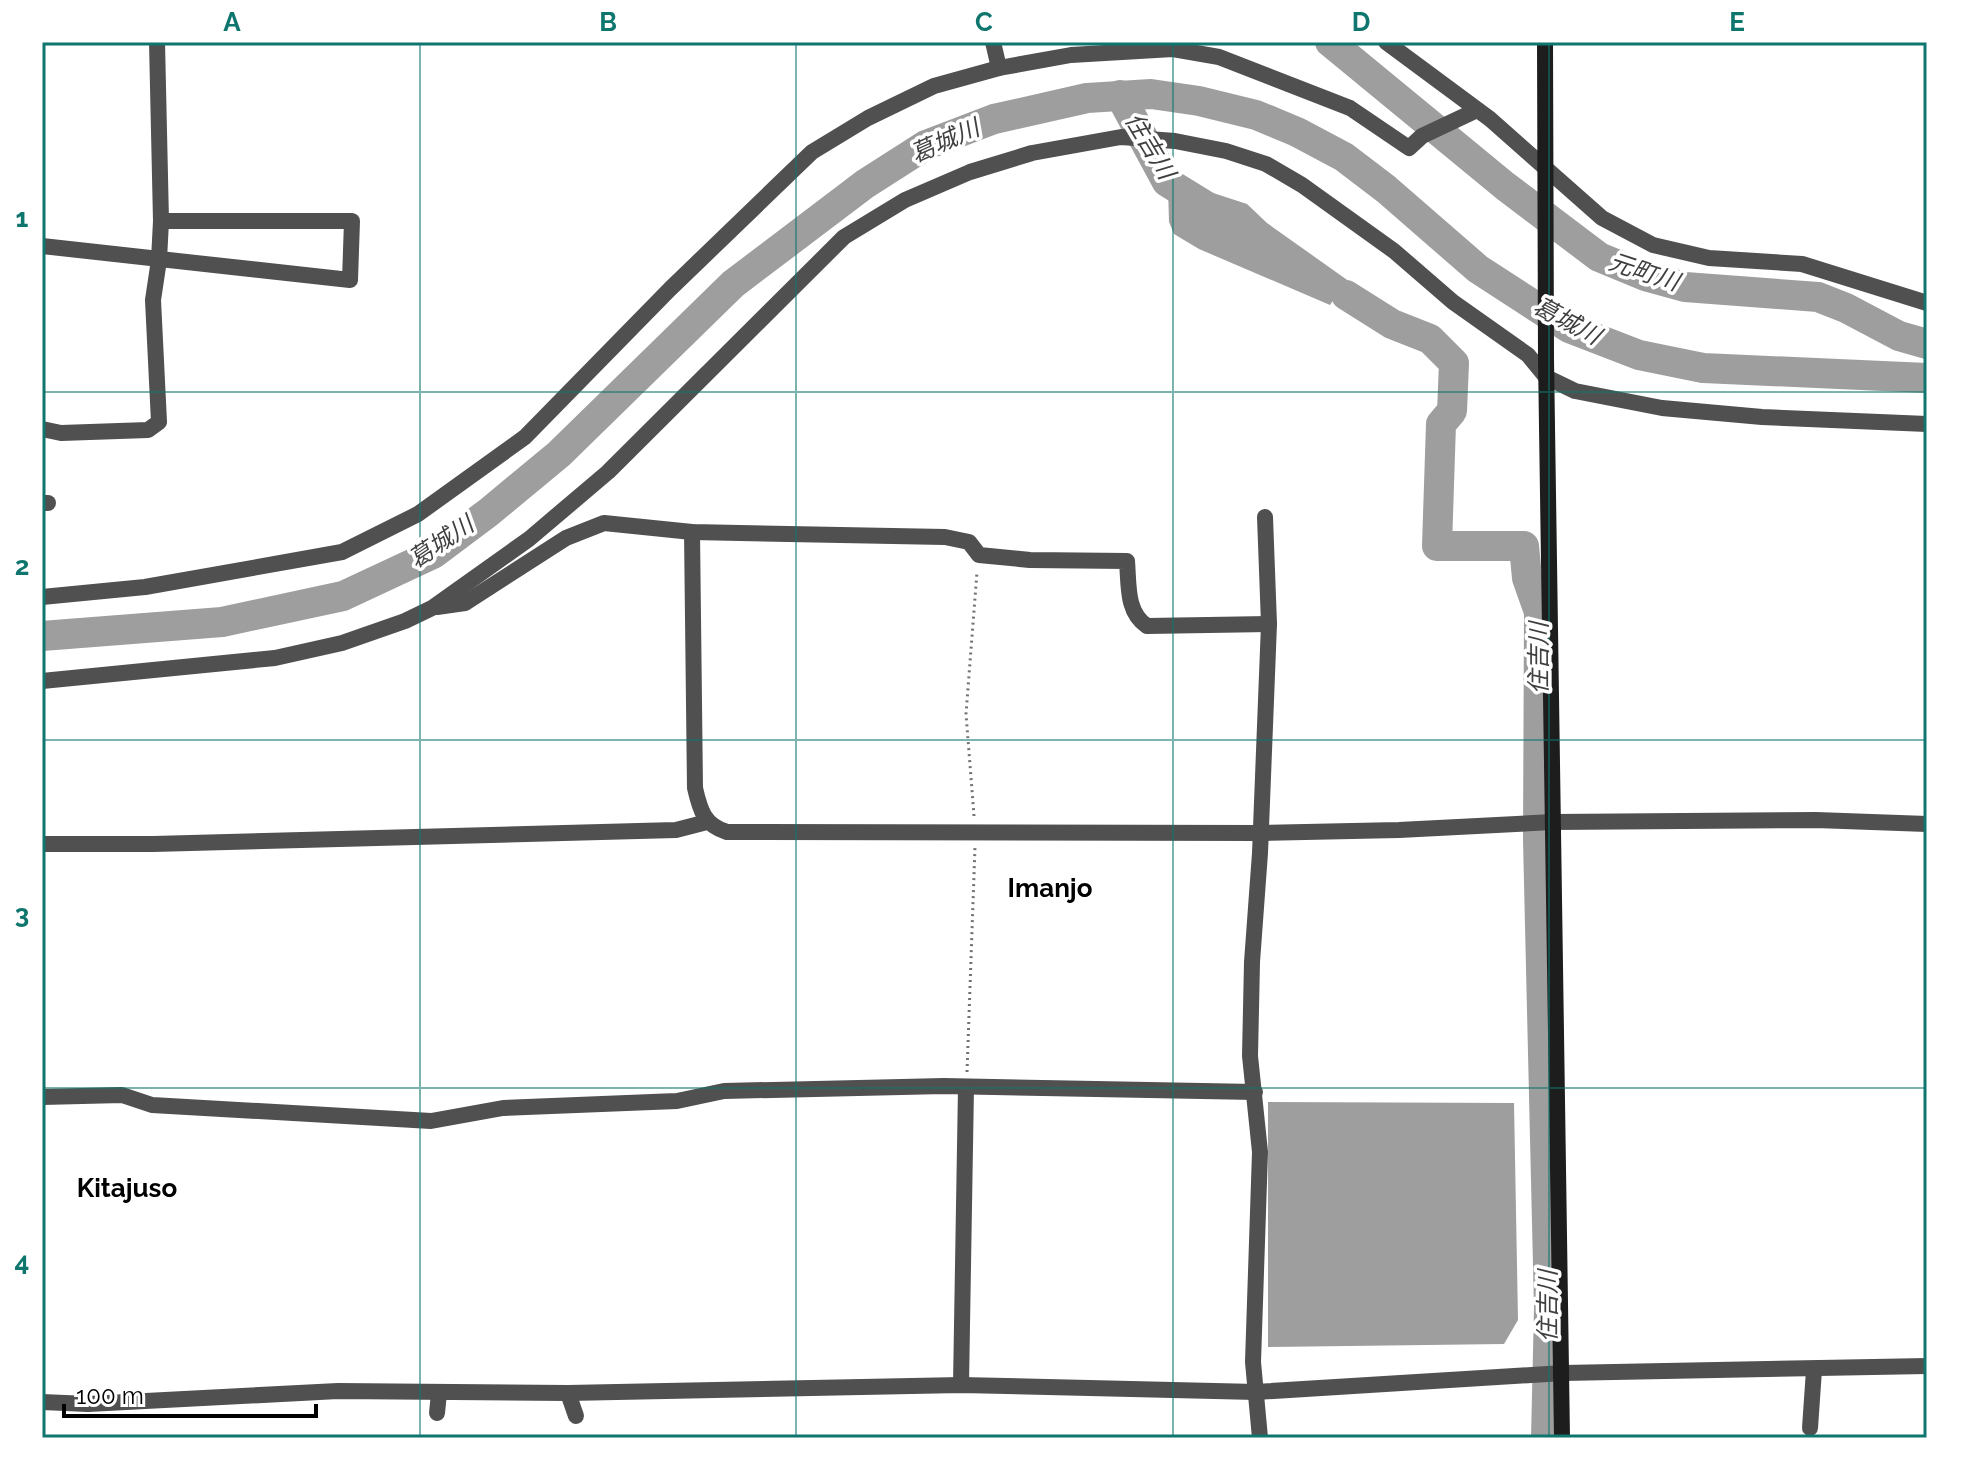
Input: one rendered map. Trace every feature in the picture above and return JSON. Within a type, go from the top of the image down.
[{"type":"street","points":[[42,429],[61,433],[148,430],[159,422],[153,300],[161,221],[157,42]]},
{"type":"street","points":[[993,42],[999,68]]},
{"type":"street","points":[[1386,42],[1477,110],[1544,172],[1602,218],[1653,245],[1709,258],[1802,264],[1927,303]]},
{"type":"street","points":[[1545,42],[1544,823],[1552,1373],[1562,1438]]},
{"type":"street","points":[[42,597],[145,587],[342,552],[418,514],[525,437],[670,289],[812,152],[868,118],[934,86],[999,68],[1071,55],[1173,49],[1219,57],[1350,108],[1409,148],[1422,136],[1477,110]]},
{"type":"street","points":[[42,681],[275,658],[342,643],[432,608],[529,539],[608,472],[844,237],[905,200],[970,172],[1032,153],[1121,137],[1175,141],[1226,151],[1266,164],[1302,185],[1394,251],[1453,302],[1528,355],[1546,377],[1575,391],[1662,408],[1762,417],[1927,424]]},
{"type":"street","points":[[42,246],[350,280],[352,221],[161,221]]},
{"type":"street","points":[[1260,1438],[1253,1362],[1260,1152],[1250,1056],[1269,624],[1265,517]]},
{"type":"street","points":[[432,608],[465,603],[566,538],[604,523],[692,532],[945,537],[969,542],[979,555],[1030,560],[1127,561],[1131,607],[1136,619],[1147,626],[1269,624]]},
{"type":"street","points":[[692,532],[695,788],[700,811],[707,822],[727,832],[1261,833],[1544,823],[1816,820],[1927,824]]},
{"type":"street","points":[[42,844],[153,844],[676,830],[707,822]]},
{"type":"street","points":[[42,1097],[122,1095],[152,1105],[431,1121],[503,1108],[677,1101],[724,1091],[966,1087],[1255,1092]]},
{"type":"street","points":[[961,1385],[966,1087]]},
{"type":"street","points":[[42,1402],[88,1404],[338,1391],[568,1393],[961,1385],[1256,1392],[1552,1373],[1927,1366]]},
{"type":"street","points":[[1810,1428],[1814,1370]]},
{"type":"street","points":[[437,1413],[439,1393]]},
{"type":"street","points":[[568,1393],[576,1416]]},
{"type":"path","points":[[966,1087],[976,833],[966,714],[979,555]]},
{"type":"shaded area","points":[[1168,186],[1207,191],[1247,204],[1267,223],[1388,309],[1381,318],[1334,299],[1330,305],[1199,249],[1174,234],[1169,222]]},
{"type":"shaded area","points":[[1268,1102],[1514,1103],[1518,1320],[1504,1344],[1268,1347]]},
{"type":"waterway","name":"元町川","points":[[1330,42],[1505,186],[1599,257],[1645,276],[1685,287],[1818,297],[1899,336],[1927,344]]},
{"type":"waterway","name":"葛城川","points":[[42,636],[222,622],[343,596],[433,554],[559,454],[733,284],[865,184],[926,145],[994,119],[1087,98],[1151,94],[1199,101],[1256,115],[1297,132],[1344,157],[1478,269],[1569,328],[1639,355],[1703,368],[1927,378]]},
{"type":"waterway","name":"住吉川","points":[[1120,95],[1167,182],[1211,209]]},
{"type":"waterway","name":"住吉川","points":[[1346,295],[1392,324],[1430,339],[1454,363],[1452,411],[1441,424],[1437,546],[1524,546],[1527,578],[1539,612],[1538,840],[1549,1308],[1546,1438]]},
{"type":"district","name":"Imanjo","points":[[1050,888]]},
{"type":"district","name":"Kitajuso","points":[[127,1188]]}]
